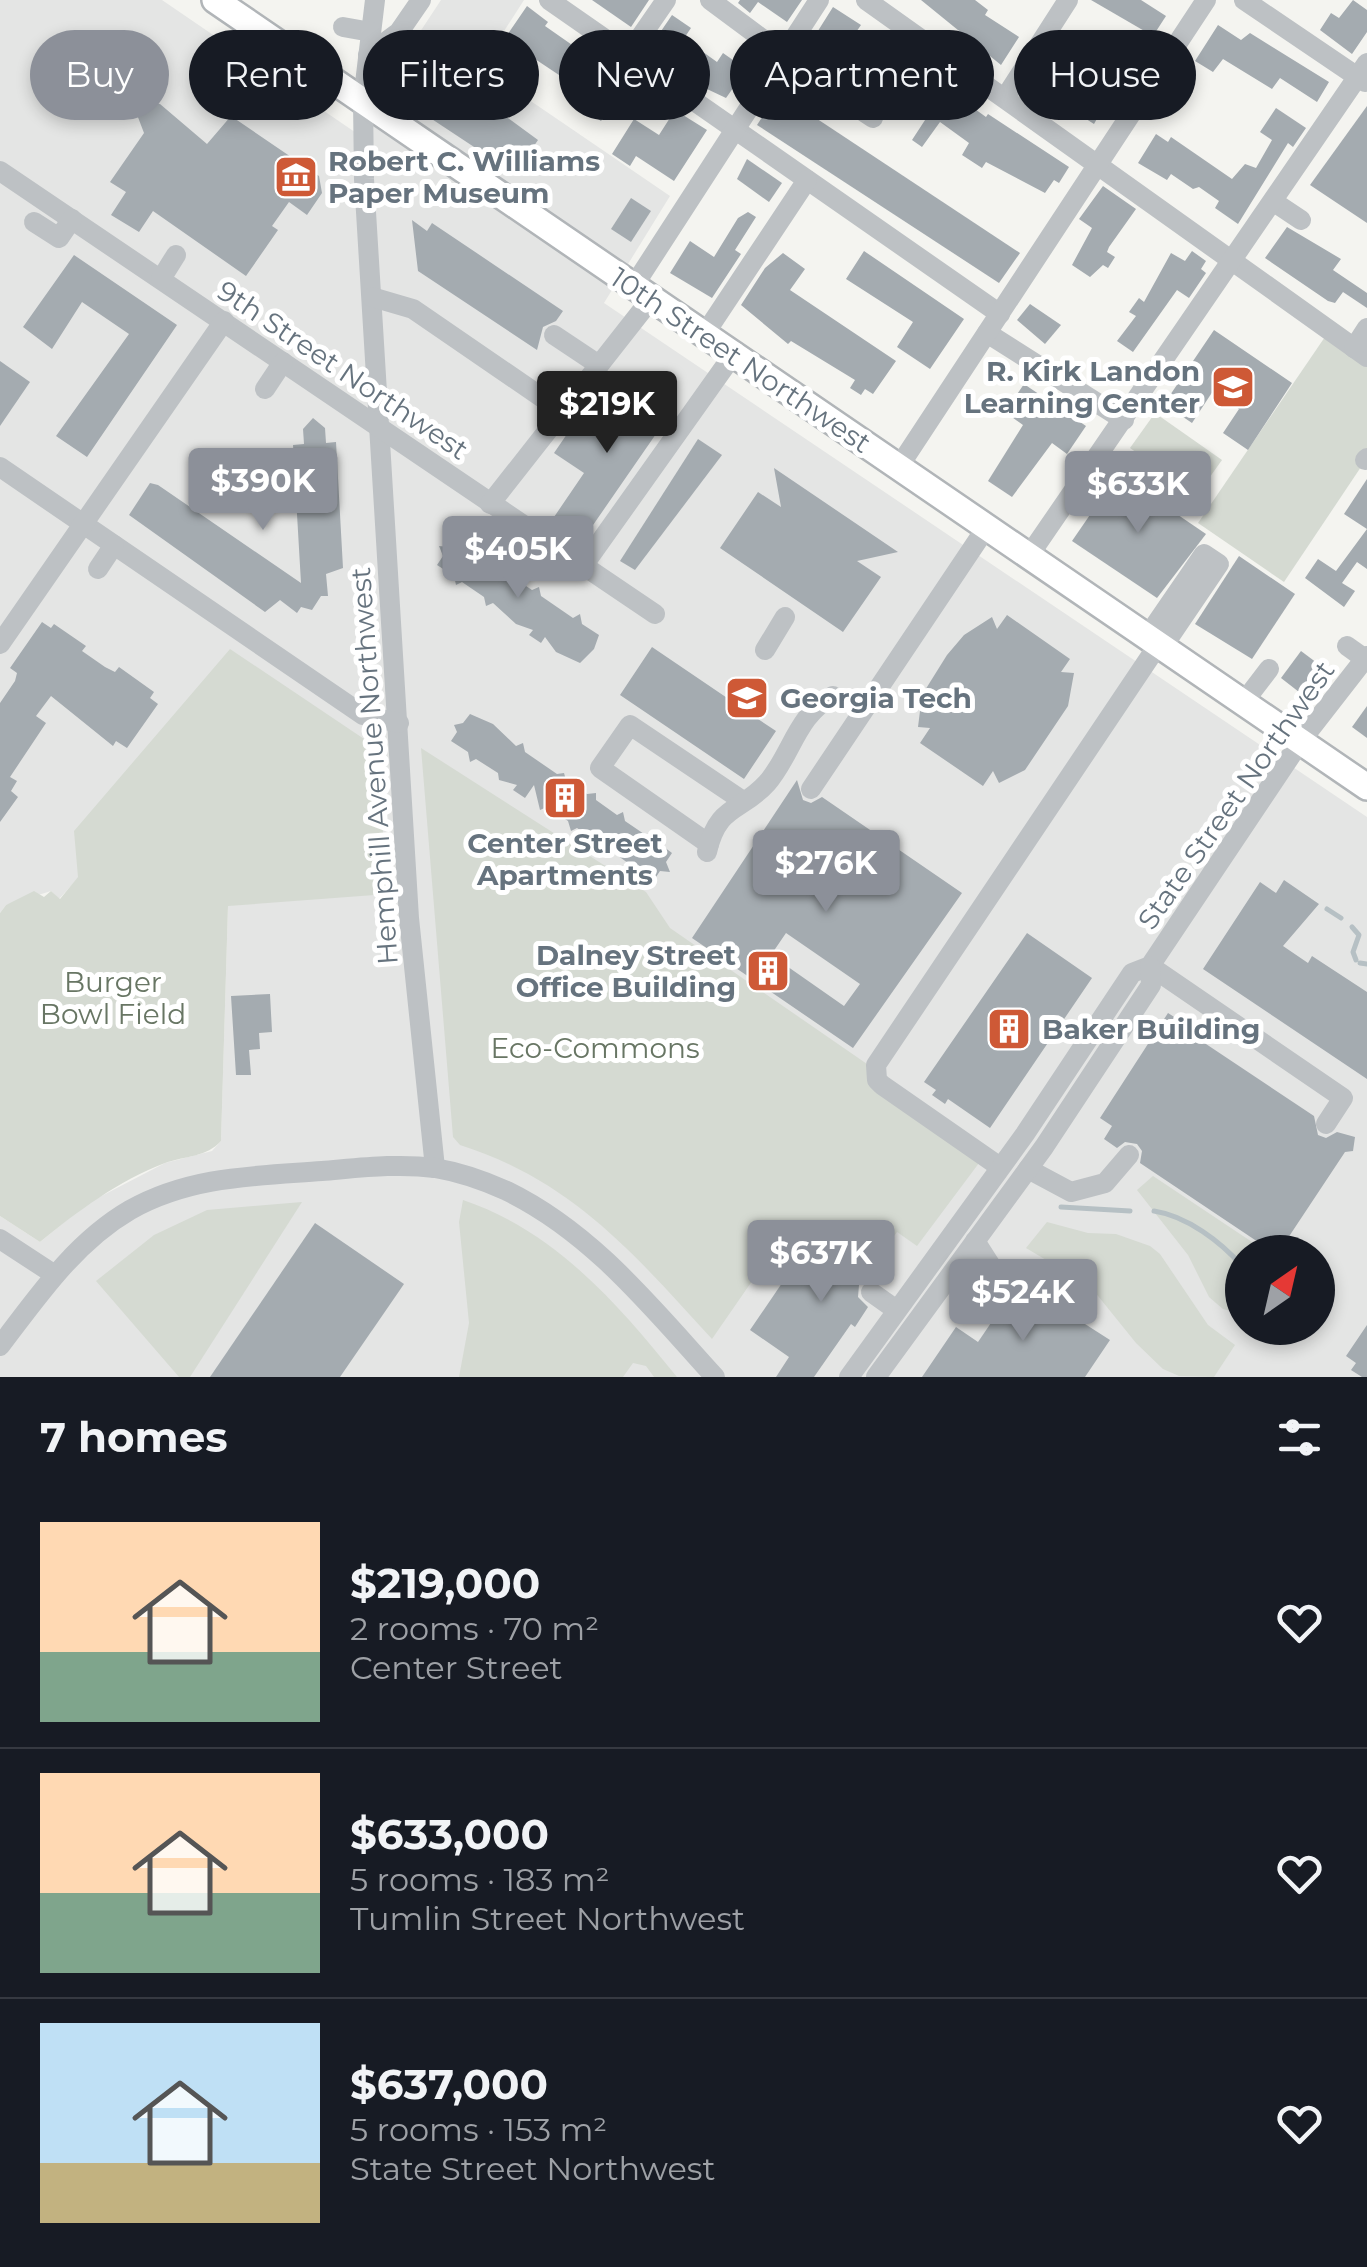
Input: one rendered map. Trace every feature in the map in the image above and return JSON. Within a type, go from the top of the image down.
[{"type":"main road","name":"10th Street Northwest","points":[[215,0],[363,100]]},
{"type":"main road","name":"10th Street Northwest","points":[[396,120],[521,197],[642,293],[1367,787]]},
{"type":"street","name":"Hemphill Avenue Northwest","points":[[371,30],[375,0]]},
{"type":"street","points":[[400,30],[421,0]]},
{"type":"street","points":[[549,0],[592,30]]},
{"type":"street","points":[[645,30],[666,0]]},
{"type":"street","points":[[710,0],[749,30]]},
{"type":"street","points":[[800,30],[819,0]]},
{"type":"street","points":[[866,0],[1360,353],[1367,328]]},
{"type":"street","points":[[1005,98],[1068,0]]},
{"type":"street","points":[[898,468],[1206,0]]},
{"type":"street","points":[[1028,557],[1124,420],[1141,384],[1232,264],[1364,74],[1244,0]]},
{"type":"street","points":[[344,27],[363,31]]},
{"type":"street","points":[[710,112],[1000,314]]},
{"type":"street","name":"Hemphill Avenue Northwest","points":[[364,120],[410,918],[435,1168]]},
{"type":"street","points":[[490,504],[599,365],[742,120]]},
{"type":"street","name":"9th Street Northwest","points":[[0,171],[655,614]]},
{"type":"street","points":[[704,335],[808,180]]},
{"type":"street","points":[[1274,202],[1301,220]]},
{"type":"street","points":[[34,222],[59,238],[72,220]]},
{"type":"street","points":[[161,279],[176,256]]},
{"type":"street","points":[[372,297],[413,309],[562,412]]},
{"type":"street","points":[[0,644],[224,321]]},
{"type":"street","points":[[987,334],[1124,420]]},
{"type":"street","points":[[554,335],[599,365]]},
{"type":"street","points":[[583,566],[733,355]]},
{"type":"street","points":[[265,388],[283,362]]},
{"type":"street","points":[[0,468],[363,715],[398,723]]},
{"type":"street","points":[[811,790],[986,528]]},
{"type":"street","points":[[98,570],[114,544]]},
{"type":"street","points":[[765,650],[786,618]]},
{"type":"street","points":[[1000,1168],[882,1085],[874,1072],[1156,643]]},
{"type":"street","points":[[1346,646],[1366,658]]},
{"type":"street","name":"State Street Northwest","points":[[876,1377],[1028,1169],[1149,989],[1150,966],[1300,742],[1366,658]]},
{"type":"street","points":[[1243,702],[1269,669]]},
{"type":"street","points":[[743,802],[630,726],[600,768],[708,849],[727,810],[743,802],[768,782],[797,731],[822,702],[833,696]]},
{"type":"street","points":[[1150,966],[1343,1098],[1326,1124]]},
{"type":"street","name":"State Street Northwest","points":[[849,1377],[1000,1168],[1132,973],[1150,966]]},
{"type":"street","points":[[1028,1169],[1071,1192],[1105,1183],[1129,1155]]},
{"type":"street","points":[[0,1346],[55,1274],[99,1232],[130,1210],[193,1184],[234,1176],[435,1168],[508,1192],[560,1224],[608,1261],[715,1377]]},
{"type":"street","points":[[0,1239],[55,1274]]},
{"type":"street","points":[[974,1241],[998,1278]]},
{"type":"street","points":[[871,1292],[895,1309]]},
{"type":"shaded area","name":"Georgia Tech","points":[[0,0],[162,0],[206,30],[189,30],[189,120],[337,120],[365,139],[373,120],[539,120],[539,107],[670,196],[604,303],[1367,817],[1367,1377],[0,1377],[0,1216],[40,1242],[88,1203],[165,1163],[212,1151],[221,1141],[228,906],[78,846],[79,877],[59,899],[51,891],[6,905],[0,913]]},
{"type":"shaded area","name":"Georgia Tech","points":[[441,0],[524,0],[505,30],[421,30]]},
{"type":"green space","points":[[1329,331],[1367,357],[1367,458],[1284,582],[1198,523]]},
{"type":"green space","points":[[1155,413],[1222,460],[1197,495],[1130,448]]},
{"type":"green space","name":"Burger Bowl Field","points":[[230,649],[376,747],[388,894],[228,906],[221,1141],[202,1153],[165,1163],[131,1179],[40,1242],[0,1216],[0,913],[6,905],[34,891],[44,897],[51,891],[60,899],[78,877],[74,831]]},
{"type":"green space","name":"Eco-Commons","points":[[421,748],[646,892],[670,928],[867,1064],[982,1159],[917,1246],[897,1232],[884,1250],[849,1227],[827,1260],[786,1232],[712,1339],[628,1250],[569,1200],[500,1160],[460,1145],[453,1137]]},
{"type":"green space","points":[[1153,1176],[1242,1235],[1225,1235],[1225,1310],[1209,1297],[1188,1255],[1137,1190]]},
{"type":"green space","points":[[463,1200],[527,1230],[556,1250],[608,1297],[677,1377],[654,1377],[646,1366],[633,1363],[623,1377],[459,1377],[469,1323],[459,1222]]},
{"type":"green space","points":[[302,1202],[190,1377],[179,1377],[96,1281],[154,1235],[207,1210]]},
{"type":"green space","points":[[1047,1222],[1088,1233],[1116,1234],[1150,1246],[1160,1254],[1208,1325],[1225,1338],[1225,1345],[1235,1345],[1214,1377],[1179,1376],[1163,1369],[1136,1343],[1090,1286],[1026,1248]]},
{"type":"building","points":[[592,0],[649,0],[631,27]]},
{"type":"building","points":[[740,0],[802,0],[787,22],[758,2],[750,13],[738,3]]},
{"type":"building","points":[[921,0],[975,0],[988,10],[985,15],[1014,34],[1014,45],[1001,65],[994,59],[994,30],[958,30]]},
{"type":"building","points":[[1091,0],[1141,0],[1166,16],[1157,30],[1143,30]]},
{"type":"building","points":[[1353,0],[1367,10],[1367,32],[1352,54],[1320,30],[1331,13],[1339,18]]},
{"type":"building","points":[[527,6],[548,22],[545,26],[559,36],[559,75],[539,62],[539,30],[511,30]]},
{"type":"building","points":[[833,7],[861,25],[858,30],[819,30]]},
{"type":"building","points":[[672,15],[691,28],[690,30],[662,30]]},
{"type":"building","points":[[1218,25],[1241,40],[1250,33],[1329,82],[1317,102],[1280,78],[1272,89],[1223,59],[1213,72],[1196,59]]},
{"type":"building","points":[[723,53],[730,58],[730,92],[726,98],[710,90],[710,57],[717,62]]},
{"type":"building","points":[[1367,106],[1367,223],[1310,185]]},
{"type":"building","points":[[1276,108],[1306,128],[1293,147],[1288,143],[1238,224],[1215,208],[1219,201],[1199,187],[1193,189],[1171,174],[1167,180],[1138,163],[1156,134],[1168,142],[1171,137],[1232,179],[1245,164],[1256,168],[1272,140],[1260,132]]},
{"type":"building","points":[[169,112],[207,144],[228,120],[237,120],[319,176],[322,193],[307,215],[289,202],[272,226],[278,230],[246,276],[153,211],[139,232],[111,215],[126,192],[110,182],[144,133],[139,120],[169,120]]},
{"type":"building","points":[[994,118],[1069,167],[1059,183],[1054,180],[1045,193],[986,162],[982,168],[962,155],[969,143],[940,122],[922,147],[912,140],[925,120]]},
{"type":"building","points":[[433,120],[511,120],[538,140],[515,174]]},
{"type":"building","points":[[633,120],[659,135],[669,120],[691,120],[707,130],[674,181],[636,156],[630,166],[612,154]]},
{"type":"building","points":[[760,120],[819,120],[1020,253],[999,283],[757,125]]},
{"type":"building","points":[[747,159],[782,183],[769,202],[737,179]]},
{"type":"building","points":[[1103,186],[1136,209],[1109,247],[1107,252],[1115,257],[1108,268],[1103,265],[1090,277],[1072,265],[1092,228],[1079,219]]},
{"type":"building","points":[[631,198],[651,211],[631,242],[611,229]]},
{"type":"building","points":[[748,212],[756,217],[735,250],[741,254],[712,298],[670,273],[690,241],[714,257],[738,218]]},
{"type":"building","points":[[412,220],[427,231],[432,223],[563,311],[556,321],[543,327],[537,350],[418,271]]},
{"type":"building","points":[[1287,227],[1341,259],[1333,270],[1367,293],[1367,308],[1343,292],[1335,303],[1328,301],[1265,258]]},
{"type":"building","points":[[864,251],[964,319],[930,369],[897,347],[913,322],[846,279]]},
{"type":"building","points":[[1192,251],[1206,261],[1201,269],[1206,273],[1189,298],[1177,290],[1133,352],[1117,341],[1136,316],[1129,312],[1139,298],[1144,302],[1171,253],[1185,261]]},
{"type":"building","points":[[783,253],[805,269],[790,290],[896,361],[873,394],[865,389],[861,395],[850,388],[855,380],[791,341],[788,344],[741,305],[765,268]]},
{"type":"building","points":[[74,255],[177,325],[87,457],[56,436],[129,334],[82,302],[52,349],[23,327]]},
{"type":"building","points":[[1030,304],[1061,325],[1045,344],[1017,320]]},
{"type":"building","name":"R. Kirk Landon Learning Center","points":[[1214,330],[1292,383],[1248,450],[1223,433],[1239,409],[1213,391],[1192,423],[1164,404]]},
{"type":"building","points":[[0,361],[30,382],[0,426]]},
{"type":"building","points":[[646,384],[676,405],[582,541],[552,520],[584,473],[554,453],[589,402],[619,422]]},
{"type":"building","points":[[1024,384],[1086,426],[1067,454],[1052,443],[1012,497],[988,481],[1023,425],[1005,412]]},
{"type":"building","points":[[313,418],[325,428],[326,443],[336,442],[343,568],[326,574],[328,596],[321,596],[312,610],[301,607],[297,613],[280,600],[265,612],[129,515],[150,483],[158,485],[301,583],[293,445],[304,444],[303,429]]},
{"type":"building","points":[[698,439],[722,455],[635,570],[620,561]]},
{"type":"building","points":[[774,468],[898,552],[857,561],[881,577],[843,632],[720,548],[758,492],[781,507]]},
{"type":"building","points":[[1118,474],[1206,534],[1157,598],[1072,541]]},
{"type":"building","points":[[1367,479],[1367,529],[1344,514]]},
{"type":"building","points":[[1367,529],[1367,569],[1357,562],[1342,583],[1355,591],[1344,607],[1305,578],[1318,559],[1336,571]]},
{"type":"building","points":[[456,537],[479,548],[502,569],[512,568],[511,576],[532,590],[539,587],[541,596],[573,618],[580,614],[582,624],[599,635],[594,649],[580,663],[556,652],[545,637],[541,643],[529,635],[533,630],[516,624],[493,603],[486,606],[484,597],[462,582],[456,585],[454,576],[437,565],[443,556],[439,546],[449,547]]},
{"type":"building","points":[[1239,556],[1295,594],[1252,659],[1195,624]]},
{"type":"building","points":[[1007,615],[1070,659],[1061,672],[1074,673],[1068,706],[1025,770],[999,783],[993,771],[983,786],[920,743],[930,728],[918,727],[922,695],[964,635],[992,617],[997,629]]},
{"type":"building","points":[[42,622],[51,628],[54,624],[86,646],[82,651],[105,667],[115,672],[119,667],[154,692],[150,698],[158,704],[127,748],[116,741],[113,746],[51,696],[36,716],[46,723],[10,777],[17,781],[11,791],[18,797],[0,822],[0,703],[15,681],[17,673],[10,668]]},
{"type":"building","points":[[652,647],[739,706],[755,683],[765,690],[749,713],[776,731],[744,779],[620,695]]},
{"type":"building","points":[[1301,651],[1329,672],[1308,699],[1281,678]]},
{"type":"building","points":[[1367,706],[1367,738],[1352,727]]},
{"type":"building","name":"Center Street Apartments","points":[[470,714],[493,724],[516,746],[523,743],[525,752],[557,774],[564,773],[566,780],[587,794],[596,793],[596,800],[617,815],[623,812],[625,821],[647,836],[654,832],[656,841],[672,853],[666,862],[670,872],[660,871],[654,880],[637,869],[628,870],[628,863],[607,848],[600,851],[598,842],[577,828],[571,831],[568,821],[547,807],[540,810],[534,785],[525,798],[513,790],[517,785],[499,780],[498,773],[476,759],[470,762],[468,752],[451,741],[457,732],[454,725],[463,723]]},
{"type":"building","points":[[797,780],[803,800],[811,803],[822,797],[962,893],[853,1048],[692,938]],"holes":[[[786,933],[860,984],[844,1006],[771,955]]]},
{"type":"building","points":[[1284,880],[1319,904],[1283,946],[1308,963],[1312,956],[1367,992],[1367,1079],[1203,969],[1260,882],[1276,893]]},
{"type":"building","name":"Baker Building","points":[[1027,933],[1092,978],[990,1128],[948,1099],[945,1104],[932,1095],[936,1090],[924,1082]]},
{"type":"building","points":[[270,994],[272,1032],[259,1033],[260,1049],[249,1050],[251,1075],[236,1075],[231,996]]},
{"type":"building","points":[[1168,1013],[1182,1022],[1179,1026],[1314,1116],[1318,1135],[1326,1138],[1337,1132],[1355,1137],[1353,1151],[1345,1152],[1290,1235],[1248,1235],[1140,1163],[1142,1151],[1137,1144],[1125,1142],[1117,1148],[1104,1139],[1112,1126],[1100,1118]]},
{"type":"building","points":[[315,1223],[404,1284],[340,1377],[210,1377]]},
{"type":"building","points":[[849,1226],[894,1257],[879,1281],[866,1279],[859,1285],[858,1297],[868,1307],[855,1327],[851,1324],[814,1377],[776,1377],[789,1357],[750,1330],[795,1264],[815,1278]]},
{"type":"building","points":[[1024,1285],[1110,1340],[1085,1377],[922,1377],[956,1327],[978,1342],[1012,1292],[1017,1296]]},
{"type":"building","points":[[1367,1325],[1367,1377],[1362,1377],[1351,1370],[1356,1363],[1346,1356]]},
{"type":"waterway","points":[[1327,909],[1341,918]]},
{"type":"waterway","points":[[1352,927],[1359,935],[1353,952],[1356,960]]},
{"type":"waterway","points":[[1360,963],[1367,964]]},
{"type":"waterway","points":[[1061,1207],[1130,1211]]},
{"type":"waterway","points":[[1154,1211],[1179,1218],[1225,1249]]},
{"type":"place","name":"Robert C. Williams Paper Museum","points":[[296,177]]},
{"type":"place","name":"R. Kirk Landon Learning Center","points":[[1233,387]]},
{"type":"place","name":"Georgia Tech","points":[[747,698]]},
{"type":"place","name":"Center Street Apartments","points":[[565,798]]},
{"type":"place","name":"Dalney Street Office Building","points":[[768,971]]},
{"type":"place","name":"Baker Building","points":[[1009,1029]]}]
